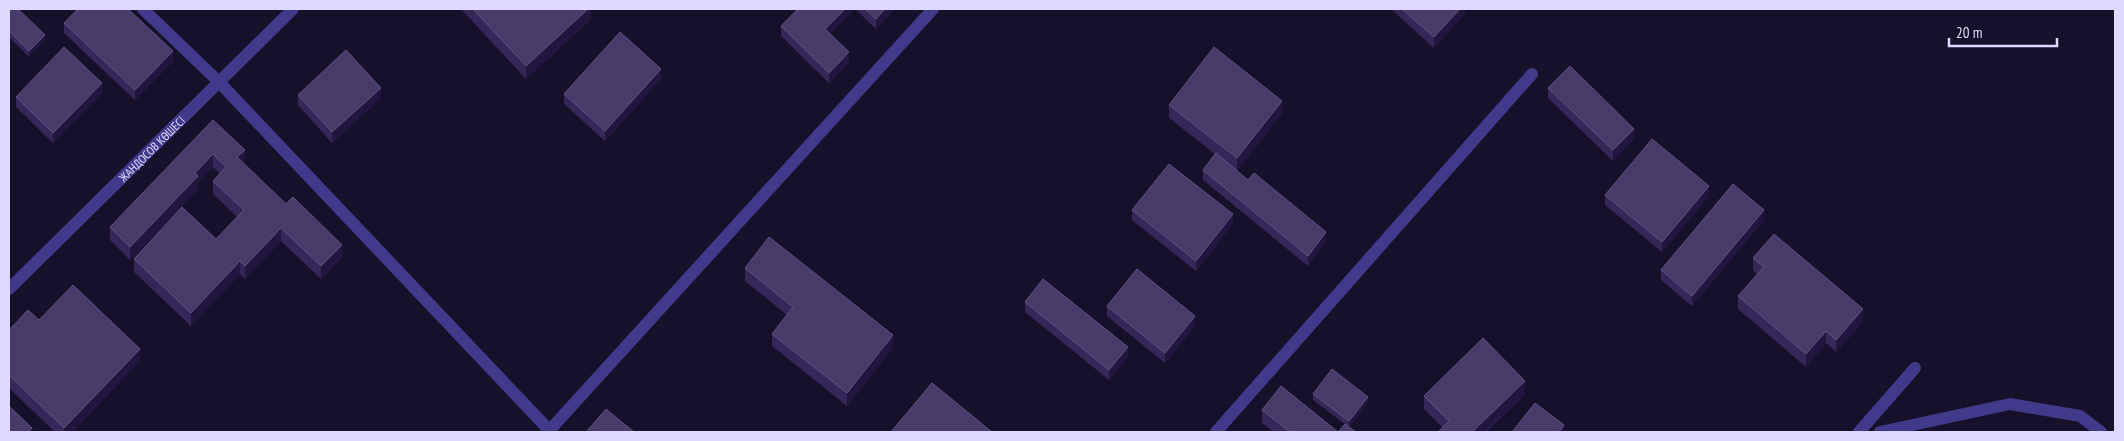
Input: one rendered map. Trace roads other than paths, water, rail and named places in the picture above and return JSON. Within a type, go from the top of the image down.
[{"type":"street","points":[[143,9],[220,84],[549,431],[933,9]]},
{"type":"street","name":"ЖАНДОСОВ КӨШЕСІ","points":[[9,289],[220,84],[293,9]]},
{"type":"street","points":[[1216,432],[1532,74]]},
{"type":"street","points":[[1860,432],[1915,368]]},
{"type":"street","points":[[1880,432],[2010,404],[2080,416],[2101,432]]}]
